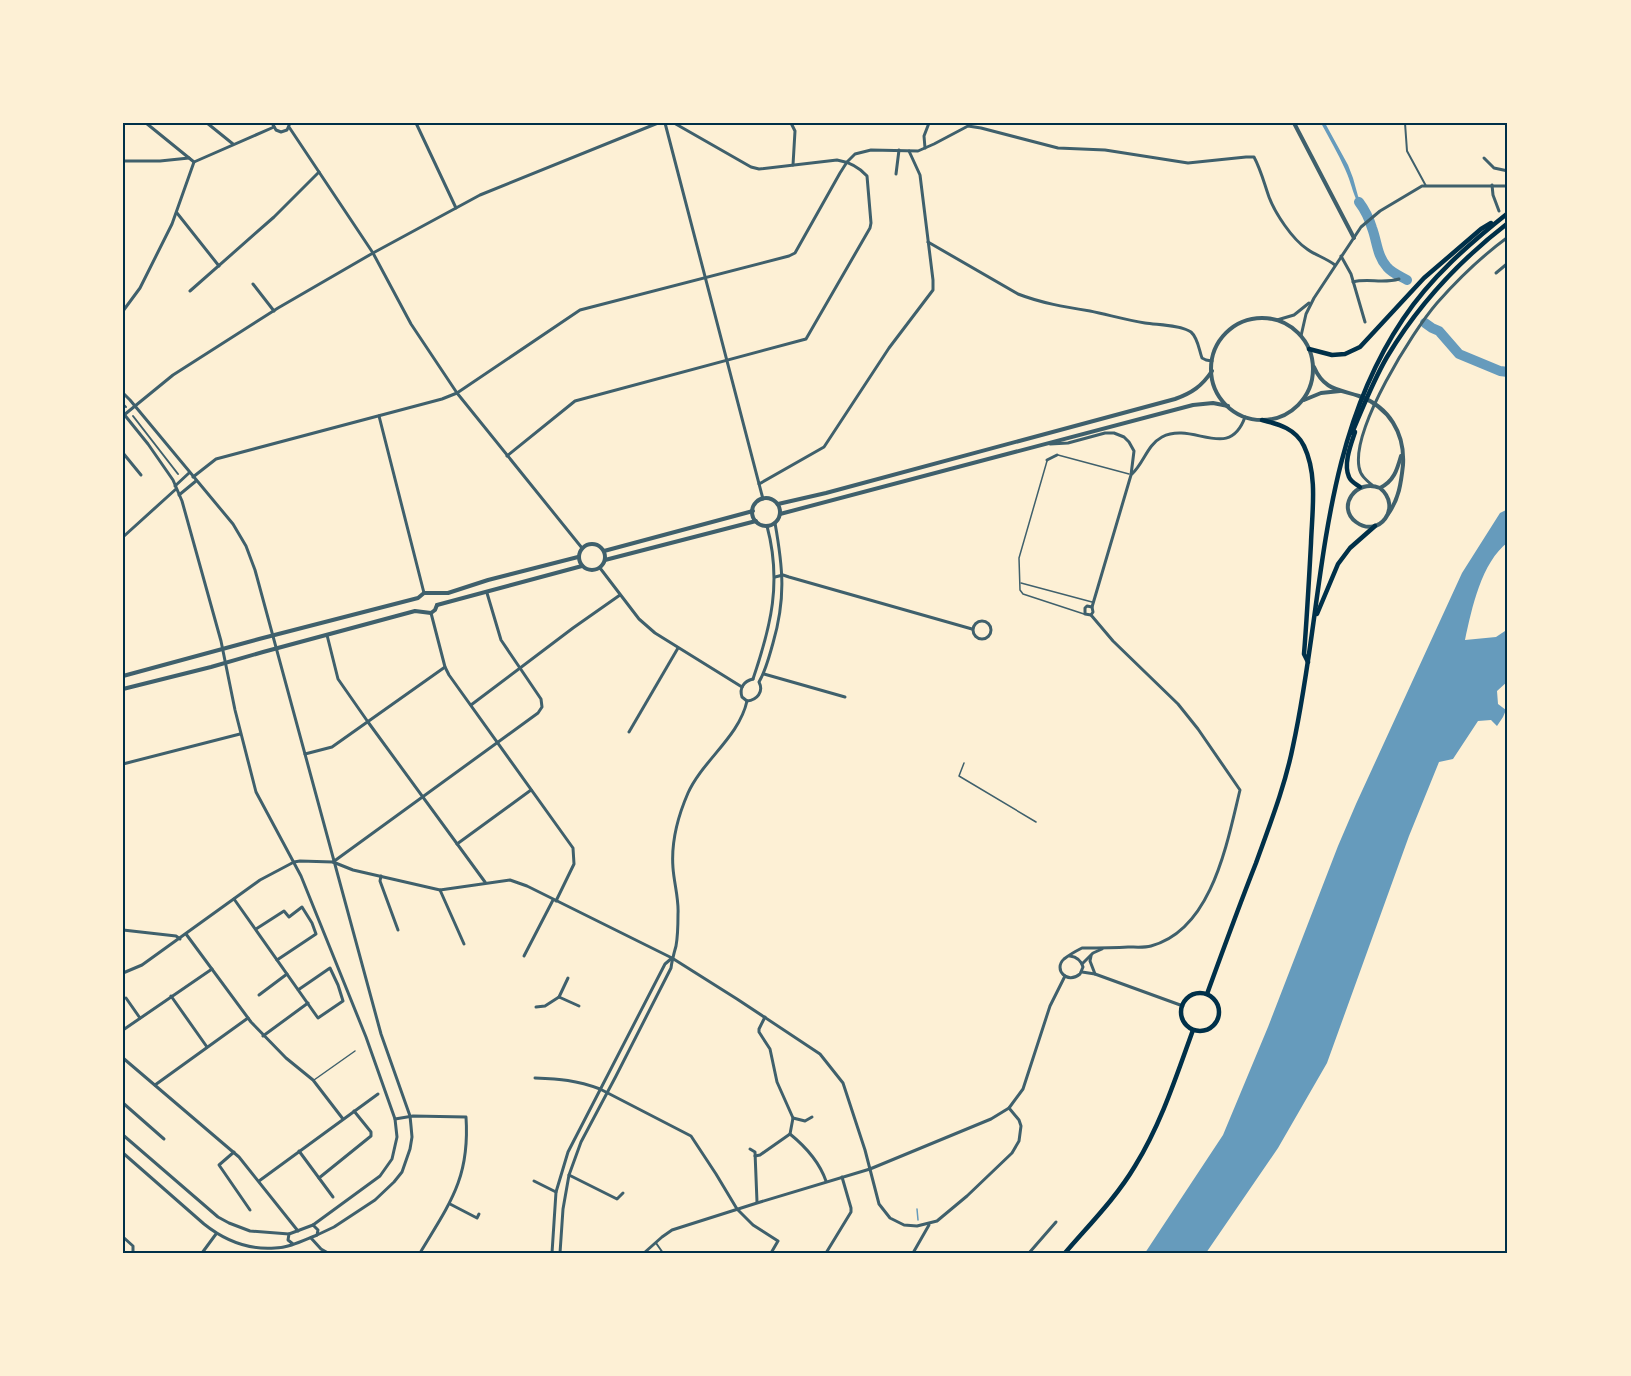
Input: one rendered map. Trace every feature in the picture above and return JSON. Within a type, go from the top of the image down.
[{"type":"highway","points":[[1309,349],[1332,355],[1345,354],[1360,347],[1424,278],[1481,229],[1508,212]]},
{"type":"highway","points":[[1207,994],[1280,795],[1294,744],[1328,527],[1352,422],[1371,375],[1418,298],[1476,238],[1508,212]]},
{"type":"highway","points":[[1345,449],[1387,358],[1402,333],[1446,279],[1486,240],[1508,224]]},
{"type":"highway","points":[[1360,487],[1349,477],[1347,466],[1362,409]]},
{"type":"highway","points":[[1262,420],[1276,423],[1292,431],[1304,445],[1310,465],[1313,496],[1304,654],[1308,662]]},
{"type":"highway","points":[[1314,622],[1338,564],[1350,548],[1375,526]]},
{"type":"highway","points":[[1207,994],[1218,1006],[1219,1017],[1214,1026],[1199,1032],[1189,1028],[1183,1020],[1181,1011],[1185,1001],[1192,995],[1207,994]]},
{"type":"highway","points":[[1065,1253],[1108,1204],[1134,1168],[1161,1118],[1194,1030]]},
{"type":"street","points":[[146,123],[194,162]]},
{"type":"street","points":[[207,123],[233,144]]},
{"type":"street","points":[[416,123],[456,208]]},
{"type":"street","points":[[123,1135],[218,1217],[250,1231],[289,1234],[313,1225],[380,1176],[392,1159],[398,1137],[395,1119],[366,1037],[301,876],[256,792],[223,649],[176,487],[148,444],[123,414],[173,375],[274,310],[373,253],[480,195],[658,123]]},
{"type":"street","points":[[665,123],[763,499]]},
{"type":"street","points":[[507,456],[575,401],[806,339],[870,228],[867,176],[848,162],[837,160],[759,169],[674,123]]},
{"type":"street","points":[[791,123],[795,131],[793,165]]},
{"type":"street","points":[[925,148],[924,136],[929,123]]},
{"type":"street","points":[[1294,123],[1354,238]]},
{"type":"street","points":[[1405,123],[1407,151],[1426,186]]},
{"type":"street","points":[[123,311],[140,288],[172,224],[194,162],[273,125],[281,132],[289,125],[373,253],[411,324],[456,393],[582,548]]},
{"type":"street","points":[[179,495],[216,459],[442,399],[456,393],[580,310],[789,256],[795,253],[848,162],[855,154],[871,150],[918,151],[968,126],[1058,148],[1105,150],[1188,163],[1254,158],[1269,199],[1278,216],[1307,249],[1335,265]]},
{"type":"street","points":[[896,174],[899,150]]},
{"type":"street","points":[[759,484],[824,447],[889,348],[934,286],[920,175],[909,151]]},
{"type":"street","points":[[123,160],[168,161],[189,158]]},
{"type":"street","points":[[1484,158],[1494,168],[1508,171]]},
{"type":"street","points":[[190,291],[274,217],[319,172]]},
{"type":"street","points":[[1492,185],[1499,211]]},
{"type":"street","points":[[1301,336],[1302,324],[1312,300],[1363,225],[1380,211],[1426,186],[1508,186]]},
{"type":"street","points":[[176,212],[219,266]]},
{"type":"street","points":[[1388,514],[1389,502],[1384,492],[1372,485],[1362,474],[1359,466],[1361,441],[1369,419],[1394,366],[1417,329],[1437,303],[1474,264],[1508,237]]},
{"type":"street","points":[[928,242],[1017,294],[1052,305],[1189,331],[1194,336],[1202,358],[1212,361]]},
{"type":"street","points":[[1341,256],[1351,274],[1365,322]]},
{"type":"street","points":[[1496,273],[1508,263]]},
{"type":"street","points":[[1353,282],[1361,280],[1387,282],[1400,279]]},
{"type":"street","points":[[253,284],[274,310]]},
{"type":"street","points":[[1276,320],[1294,315],[1312,300]]},
{"type":"street","points":[[1341,391],[1311,396],[1277,418],[1262,420],[1245,417],[1228,406],[1214,384],[1212,361],[1215,350],[1221,340],[1237,325],[1257,318],[1276,320],[1290,326],[1301,336],[1309,349],[1323,382],[1365,399],[1380,408],[1394,421],[1398,429],[1403,461],[1401,485],[1396,501],[1381,523],[1375,526],[1363,526],[1350,514],[1349,501],[1360,487],[1372,485]]},
{"type":"street","points":[[1302,401],[1309,389],[1313,363]]},
{"type":"street","points":[[775,523],[767,526],[759,524],[753,511],[755,504],[768,498],[778,504],[826,493],[1175,399],[1195,391],[1212,371]]},
{"type":"street","points":[[123,393],[233,524],[246,546],[273,635],[381,1034],[410,1116],[412,1137],[402,1172],[375,1200],[334,1227],[311,1238],[276,1248],[231,1241],[216,1234],[123,1153]]},
{"type":"street","points":[[780,514],[1192,405],[1213,403],[1228,406]]},
{"type":"street","points":[[133,416],[178,474]]},
{"type":"street","points":[[379,416],[424,593]]},
{"type":"street","points":[[1131,475],[1152,446],[1161,438],[1181,433],[1226,440],[1242,425],[1245,417]]},
{"type":"street","points":[[1043,444],[1068,443],[1105,433],[1114,433],[1124,437],[1134,451],[1131,475],[1092,605],[1094,611],[1090,615]]},
{"type":"street","points":[[1380,488],[1393,478],[1402,452]]},
{"type":"street","points":[[123,453],[141,475]]},
{"type":"street","points":[[1047,460],[1057,455]]},
{"type":"street","points":[[123,537],[189,473]]},
{"type":"street","points":[[759,682],[764,674],[780,617],[783,590],[775,523],[780,514],[778,504]]},
{"type":"street","points":[[604,551],[753,511]]},
{"type":"street","points":[[605,560],[756,521]]},
{"type":"street","points":[[753,679],[772,613],[775,577],[767,526]]},
{"type":"street","points":[[591,544],[596,544],[604,551],[605,560],[600,568],[592,571],[586,570],[578,558],[582,548],[591,544]]},
{"type":"street","points":[[123,676],[418,598],[424,593],[448,592],[578,558]]},
{"type":"street","points":[[437,605],[582,566]]},
{"type":"street","points":[[600,568],[639,619],[655,633],[742,687]]},
{"type":"street","points":[[775,577],[783,575],[972,629]]},
{"type":"street","points":[[333,862],[538,713],[542,707],[541,699],[501,640],[487,593]]},
{"type":"street","points":[[418,598],[417,605],[420,610],[431,613],[437,605],[436,598],[432,594]]},
{"type":"street","points":[[471,705],[573,628],[620,596]]},
{"type":"street","points":[[1092,605],[1085,608],[1085,614],[1090,615],[1113,641],[1178,704],[1240,790],[1218,872],[1189,921],[1168,940],[1149,947],[1082,948],[1064,960],[1060,966],[1068,978],[1075,978],[1082,972],[1095,974],[1183,1006]]},
{"type":"street","points":[[123,689],[420,610]]},
{"type":"street","points":[[431,613],[445,668],[569,841],[575,855],[574,864],[524,956]]},
{"type":"street","points":[[982,620],[989,624],[991,631],[982,639],[975,637],[972,629],[974,624],[982,620]]},
{"type":"street","points":[[327,635],[338,679],[485,882]]},
{"type":"street","points":[[629,732],[678,648]]},
{"type":"street","points":[[305,754],[332,747],[445,668]]},
{"type":"street","points":[[764,674],[845,697]]},
{"type":"street","points":[[753,679],[759,682],[760,694],[747,701],[742,697],[742,687],[753,679]]},
{"type":"street","points":[[560,1253],[562,1209],[569,1175],[580,1142],[671,968],[678,927],[673,867],[677,825],[693,783],[742,716],[747,701]]},
{"type":"street","points":[[123,764],[241,734]]},
{"type":"street","points":[[457,844],[531,790]]},
{"type":"street","points":[[123,973],[142,965],[260,880],[294,862],[333,862],[353,870],[440,890],[510,880],[527,886],[672,958],[820,1054],[843,1083],[879,1204],[890,1218],[904,1225],[917,1226],[937,1221],[967,1196],[1017,1147],[1021,1126],[1017,1116],[1009,1108]]},
{"type":"street","points":[[381,876],[380,881],[398,930]]},
{"type":"street","points":[[440,890],[464,944]]},
{"type":"street","points":[[234,899],[256,929],[277,960],[298,990],[308,1003],[318,1018],[343,1001],[330,968],[298,990]]},
{"type":"street","points":[[256,929],[284,911],[289,917],[302,907],[316,934],[277,960]]},
{"type":"street","points":[[123,930],[176,936],[180,939]]},
{"type":"street","points":[[186,934],[263,1036],[313,1080],[343,1119]]},
{"type":"street","points":[[1082,964],[1093,953],[1105,948]]},
{"type":"street","points":[[1093,953],[1090,961],[1095,974]]},
{"type":"street","points":[[1070,956],[1080,960],[1082,972]]},
{"type":"street","points":[[552,1253],[556,1192],[568,1152],[664,964],[672,958]]},
{"type":"street","points":[[123,1030],[212,969]]},
{"type":"street","points":[[259,995],[287,974]]},
{"type":"street","points":[[644,1253],[672,1230],[870,1169],[991,1119],[1009,1108],[1026,1082],[1050,1006],[1065,976]]},
{"type":"street","points":[[536,1007],[545,1006],[559,997],[567,978]]},
{"type":"street","points":[[171,996],[207,1047]]},
{"type":"street","points":[[559,997],[579,1006]]},
{"type":"street","points":[[126,998],[140,1018]]},
{"type":"street","points":[[263,1036],[308,1003]]},
{"type":"street","points":[[755,1156],[760,1155],[790,1134],[794,1118],[777,1082],[770,1049],[759,1035],[759,1029],[765,1017]]},
{"type":"street","points":[[155,1085],[248,1018]]},
{"type":"street","points":[[124,1060],[234,1152],[298,1231]]},
{"type":"street","points":[[535,1078],[574,1080],[600,1089],[691,1136],[737,1209],[753,1225],[778,1241],[771,1253]]},
{"type":"street","points":[[259,1181],[378,1094]]},
{"type":"street","points":[[123,1103],[164,1139]]},
{"type":"street","points":[[319,1178],[371,1136],[371,1132],[354,1111]]},
{"type":"street","points":[[395,1119],[410,1116],[466,1117],[467,1139],[458,1186],[450,1204],[420,1253]]},
{"type":"street","points":[[794,1118],[806,1121],[812,1117]]},
{"type":"street","points":[[790,1134],[808,1150],[826,1181]]},
{"type":"street","points":[[750,1149],[755,1152],[757,1203]]},
{"type":"street","points":[[299,1151],[333,1197]]},
{"type":"street","points":[[234,1152],[219,1165],[250,1210]]},
{"type":"street","points":[[569,1175],[617,1199],[622,1193]]},
{"type":"street","points":[[826,1253],[851,1212],[842,1177]]},
{"type":"street","points":[[534,1181],[556,1192]]},
{"type":"street","points":[[450,1204],[477,1218],[479,1214]]},
{"type":"street","points":[[1029,1253],[1056,1222]]},
{"type":"street","points":[[913,1253],[930,1224]]},
{"type":"street","points":[[313,1225],[318,1230],[317,1235]]},
{"type":"street","points":[[202,1253],[216,1234]]},
{"type":"street","points":[[289,1234],[288,1240],[293,1244]]},
{"type":"street","points":[[123,1237],[133,1246],[133,1253]]},
{"type":"street","points":[[311,1238],[328,1253]]},
{"type":"street","points":[[656,1243],[663,1253]]},
{"type":"lane","points":[[1057,455],[1131,475]]},
{"type":"lane","points":[[1047,460],[1019,558],[1020,590],[1023,594],[1085,614]]},
{"type":"lane","points":[[1020,583],[1092,605]]},
{"type":"lane","points":[[964,763],[959,776],[1036,822]]},
{"type":"lane","points":[[313,1080],[355,1051]]},
{"type":"water","points":[[1321,123],[1325,123],[1348,165],[1358,196],[1368,214],[1366,215],[1358,204],[1348,175]]},
{"type":"water","points":[[1508,509],[1508,542],[1484,574],[1465,640],[1496,637],[1508,629],[1508,681],[1497,691],[1498,704],[1506,710],[1503,717],[1497,726],[1491,720],[1478,721],[1453,759],[1439,762],[1409,836],[1327,1063],[1278,1148],[1206,1253],[1145,1253],[1223,1135],[1356,804],[1462,573],[1500,513]]},
{"type":"waterway","points":[[1359,202],[1370,221],[1384,263],[1391,271],[1407,280]]},
{"type":"waterway","points":[[1425,323],[1439,331],[1459,354],[1500,371],[1508,372]]},
{"type":"waterway","points":[[917,1209],[918,1220]]}]
